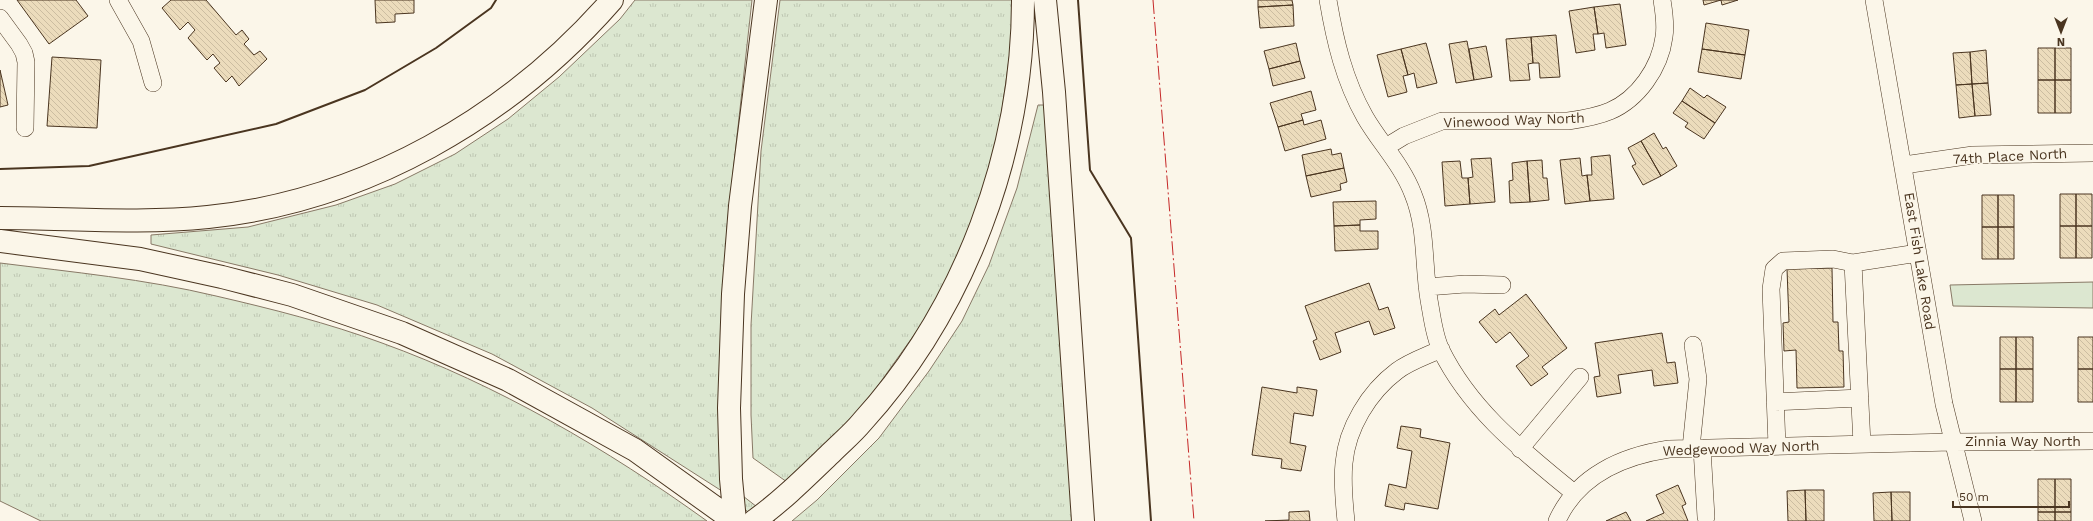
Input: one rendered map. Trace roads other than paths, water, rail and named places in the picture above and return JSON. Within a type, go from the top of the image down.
[{"type":"highway","points":[[0,218],[163,220],[193,218],[242,212],[313,197],[385,170],[432,145],[476,118],[539,73],[612,0]]},
{"type":"highway","points":[[734,521],[731,485],[729,408],[732,294],[766,0]]},
{"type":"highway","points":[[754,521],[780,501],[862,422],[916,352],[949,296],[975,241],[994,190],[1014,115],[1022,51],[1023,0]]},
{"type":"highway","points":[[1045,0],[1054,100],[1083,521]]},
{"type":"highway","points":[[0,241],[140,259],[222,277],[292,295],[402,333],[508,380],[635,450],[734,521]]},
{"type":"street","points":[[118,0],[141,41],[153,83]]},
{"type":"street","points":[[1328,0],[1334,40],[1346,79],[1365,117],[1386,147],[1413,192],[1423,229],[1427,287],[1441,349],[1479,408],[1520,448],[1574,493]]},
{"type":"street","name":"Vinewood Way North","points":[[1386,147],[1404,136],[1442,121],[1568,121],[1588,118],[1610,111],[1632,97],[1648,80],[1657,60],[1664,37],[1664,14],[1662,0]]},
{"type":"street","name":"East Fish Lake Road","points":[[1874,0],[1904,165],[1940,381],[1952,442],[1973,521]]},
{"type":"street","points":[[0,18],[24,53],[26,62],[25,128]]},
{"type":"street","name":"74th Place North","points":[[1904,165],[1973,155],[2093,153]]},
{"type":"street","points":[[1777,446],[1771,289],[1774,269],[1783,261],[1833,259],[1853,263],[1918,253]]},
{"type":"street","points":[[1853,263],[1862,444]]},
{"type":"street","points":[[1427,287],[1465,284],[1502,285]]},
{"type":"street","points":[[1693,345],[1698,379],[1696,448],[1706,517]]},
{"type":"street","points":[[1346,521],[1343,493],[1344,462],[1351,433],[1365,405],[1372,393],[1398,370],[1441,349]]},
{"type":"street","points":[[1520,448],[1580,377]]},
{"type":"street","points":[[1775,402],[1860,398]]},
{"type":"street","name":"Zinnia Way North","points":[[1952,442],[2093,441]]},
{"type":"street","name":"Wedgewood Way North","points":[[1557,521],[1574,493],[1596,474],[1626,458],[1657,451],[1696,448],[1952,442]]}]
